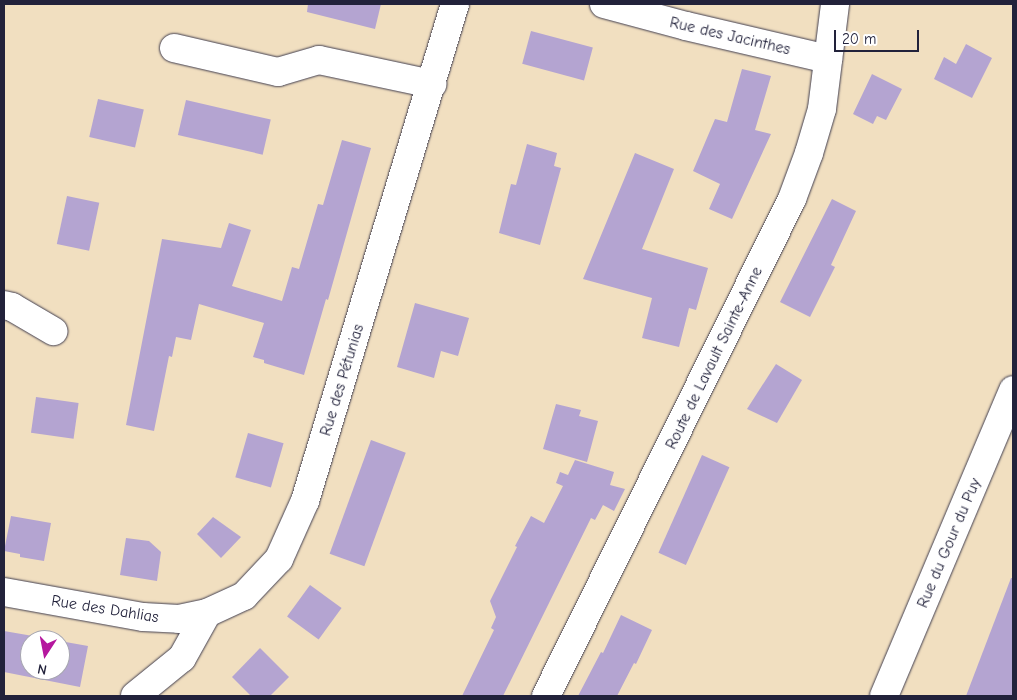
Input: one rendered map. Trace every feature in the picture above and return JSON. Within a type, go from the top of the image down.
[{"type":"street","name":"Rue des Pétunias","points":[[207,613],[244,596],[279,559],[305,501],[432,84],[454,4]]},
{"type":"street","name":"Rue des Jacinthes","points":[[604,4],[686,26],[828,59]]},
{"type":"street","name":"Route de Lavault Sainte-Anne","points":[[546,696],[792,199],[810,152],[822,109],[835,4]]},
{"type":"street","points":[[174,48],[278,72],[319,60],[432,84]]},
{"type":"street","points":[[4,305],[12,307],[53,331]]},
{"type":"street","name":"Rue du Gour du Puy","points":[[884,696],[1013,390]]},
{"type":"street","name":"Rue des Dahlias","points":[[4,592],[143,617],[179,619],[207,613]]},
{"type":"street","points":[[135,696],[182,658],[207,613]]},
{"type":"building","points":[[308,4],[381,4],[375,29],[307,12]]},
{"type":"building","points":[[531,31],[593,48],[584,80],[522,64]]},
{"type":"building","points":[[966,44],[992,58],[972,98],[934,79],[944,57],[956,64]]},
{"type":"building","points":[[742,69],[771,76],[755,130],[771,134],[732,219],[709,209],[720,184],[693,171],[715,119],[727,122]]},
{"type":"building","points":[[872,74],[902,89],[886,120],[877,116],[873,124],[853,114]]},
{"type":"building","points":[[98,99],[144,110],[135,148],[89,137]]},
{"type":"building","points":[[186,100],[271,120],[263,155],[178,135]]},
{"type":"building","points":[[342,140],[371,148],[328,300],[326,299],[304,375],[264,363],[264,360],[253,357],[264,323],[199,304],[191,340],[176,337],[172,357],[169,356],[154,431],[126,425],[162,239],[221,248],[229,223],[251,230],[232,286],[282,301],[292,267],[299,269],[318,204],[323,205]]},
{"type":"building","points":[[527,144],[557,153],[554,166],[561,168],[540,245],[499,233],[511,184],[516,185]]},
{"type":"building","points":[[635,153],[674,169],[642,249],[708,268],[696,310],[689,308],[679,347],[642,338],[652,298],[583,279]]},
{"type":"building","points":[[67,196],[99,203],[89,251],[57,244]]},
{"type":"building","points":[[832,199],[856,211],[831,265],[835,267],[810,317],[780,302]]},
{"type":"building","points":[[415,303],[469,318],[458,356],[441,351],[434,378],[397,367]]},
{"type":"building","points":[[776,364],[802,380],[777,423],[747,409]]},
{"type":"building","points":[[36,397],[79,403],[74,439],[31,433]]},
{"type":"building","points":[[556,404],[581,410],[579,416],[598,421],[587,462],[543,449]]},
{"type":"building","points":[[248,433],[284,443],[271,487],[235,477]]},
{"type":"building","points":[[371,440],[406,453],[364,566],[330,554]]},
{"type":"building","points":[[702,455],[729,467],[686,565],[658,553]]},
{"type":"building","points":[[575,460],[614,472],[610,485],[625,489],[614,511],[603,505],[595,520],[591,518],[503,696],[462,696],[494,630],[491,628],[496,617],[490,601],[517,547],[515,546],[531,516],[544,523],[563,486],[556,483],[560,472],[568,475]]},
{"type":"building","points":[[11,516],[51,523],[44,561],[20,557],[20,554],[4,551]]},
{"type":"building","points":[[213,517],[241,537],[221,558],[197,534]]},
{"type":"building","points":[[126,538],[149,541],[161,552],[157,581],[120,575]]},
{"type":"building","points":[[1011,578],[1013,578],[1013,696],[966,696]]},
{"type":"building","points":[[310,585],[342,608],[319,639],[287,617]]},
{"type":"building","points":[[621,615],[652,630],[636,664],[634,663],[617,696],[578,696],[601,652],[603,653]]},
{"type":"building","points":[[4,631],[20,634],[20,675],[4,672]]},
{"type":"building","points":[[70,643],[88,646],[80,687],[45,680],[70,680]]},
{"type":"building","points":[[260,648],[289,677],[270,696],[251,696],[232,677]]}]
